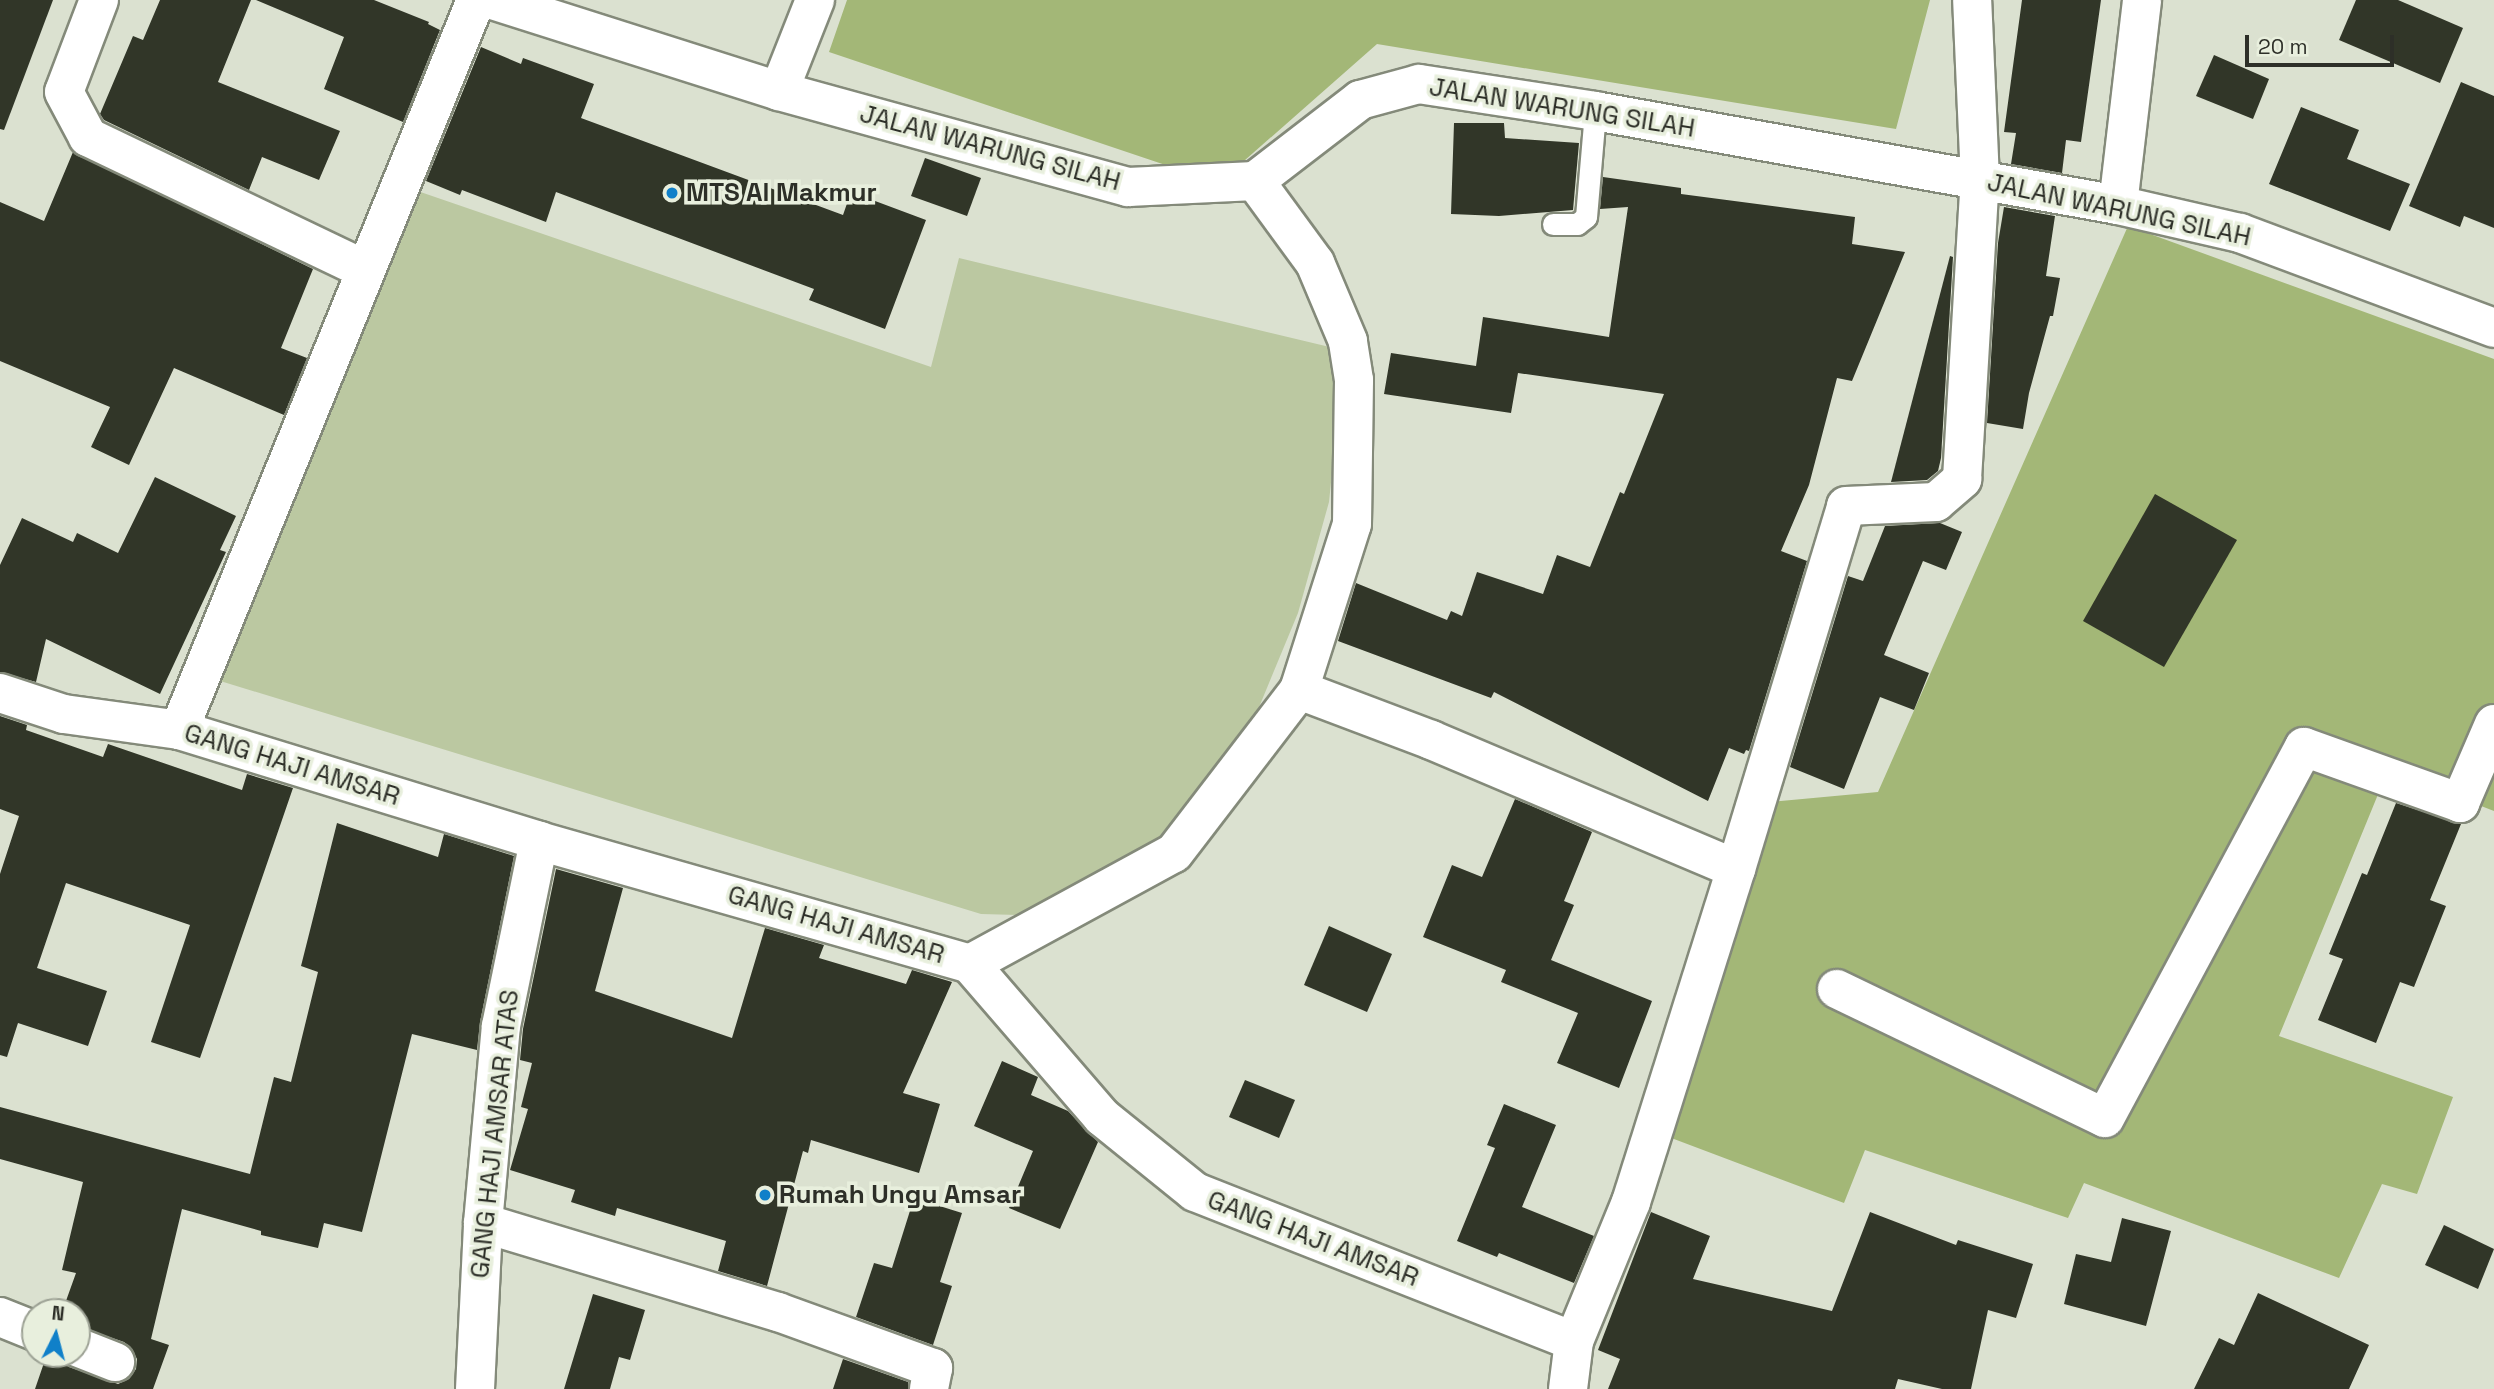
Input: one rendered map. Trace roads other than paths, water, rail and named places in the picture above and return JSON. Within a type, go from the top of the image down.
[{"type":"street","points":[[99,0],[64,92],[88,137],[365,270]]},
{"type":"street","points":[[179,730],[476,0]]},
{"type":"street","name":"JALAN WARUNG SILAH","points":[[492,0],[779,91],[1128,187],[1255,181],[1360,100],[1419,83],[1595,111],[2118,205],[2240,233],[2494,328]]},
{"type":"street","points":[[779,91],[815,0]]},
{"type":"street","points":[[1568,1389],[1574,1341],[1631,1202],[1846,506],[1936,502],[1962,479],[1980,180],[1972,0]]},
{"type":"street","points":[[2118,205],[2142,0]]},
{"type":"street","points":[[971,964],[1174,853],[1299,690],[1352,524],[1354,380],[1348,341],[1315,263],[1255,181]]},
{"type":"street","points":[[1299,690],[1431,740],[1736,869]]},
{"type":"street","name":"GANG HAJI AMSAR","points":[[0,693],[64,714],[179,730],[539,841],[971,964],[1102,1117],[1195,1192],[1574,1341]]},
{"type":"street","points":[[1837,989],[2105,1118],[2304,747],[2460,803],[2494,724]]},
{"type":"street","name":"GANG HAJI AMSAR ATAS","points":[[475,1389],[483,1223],[501,1026],[539,841]]},
{"type":"street","points":[[483,1223],[778,1312],[933,1368],[929,1389]]},
{"type":"street","points":[[0,1317],[21,1325]]},
{"type":"street","points":[[91,1353],[115,1362]]},
{"type":"lane","points":[[1553,224],[1577,224],[1586,217],[1595,111]]},
{"type":"place","name":"MTS Al Makmur","points":[[672,193]]},
{"type":"place","name":"Rumah Ungu Amsar","points":[[765,1195]]}]
